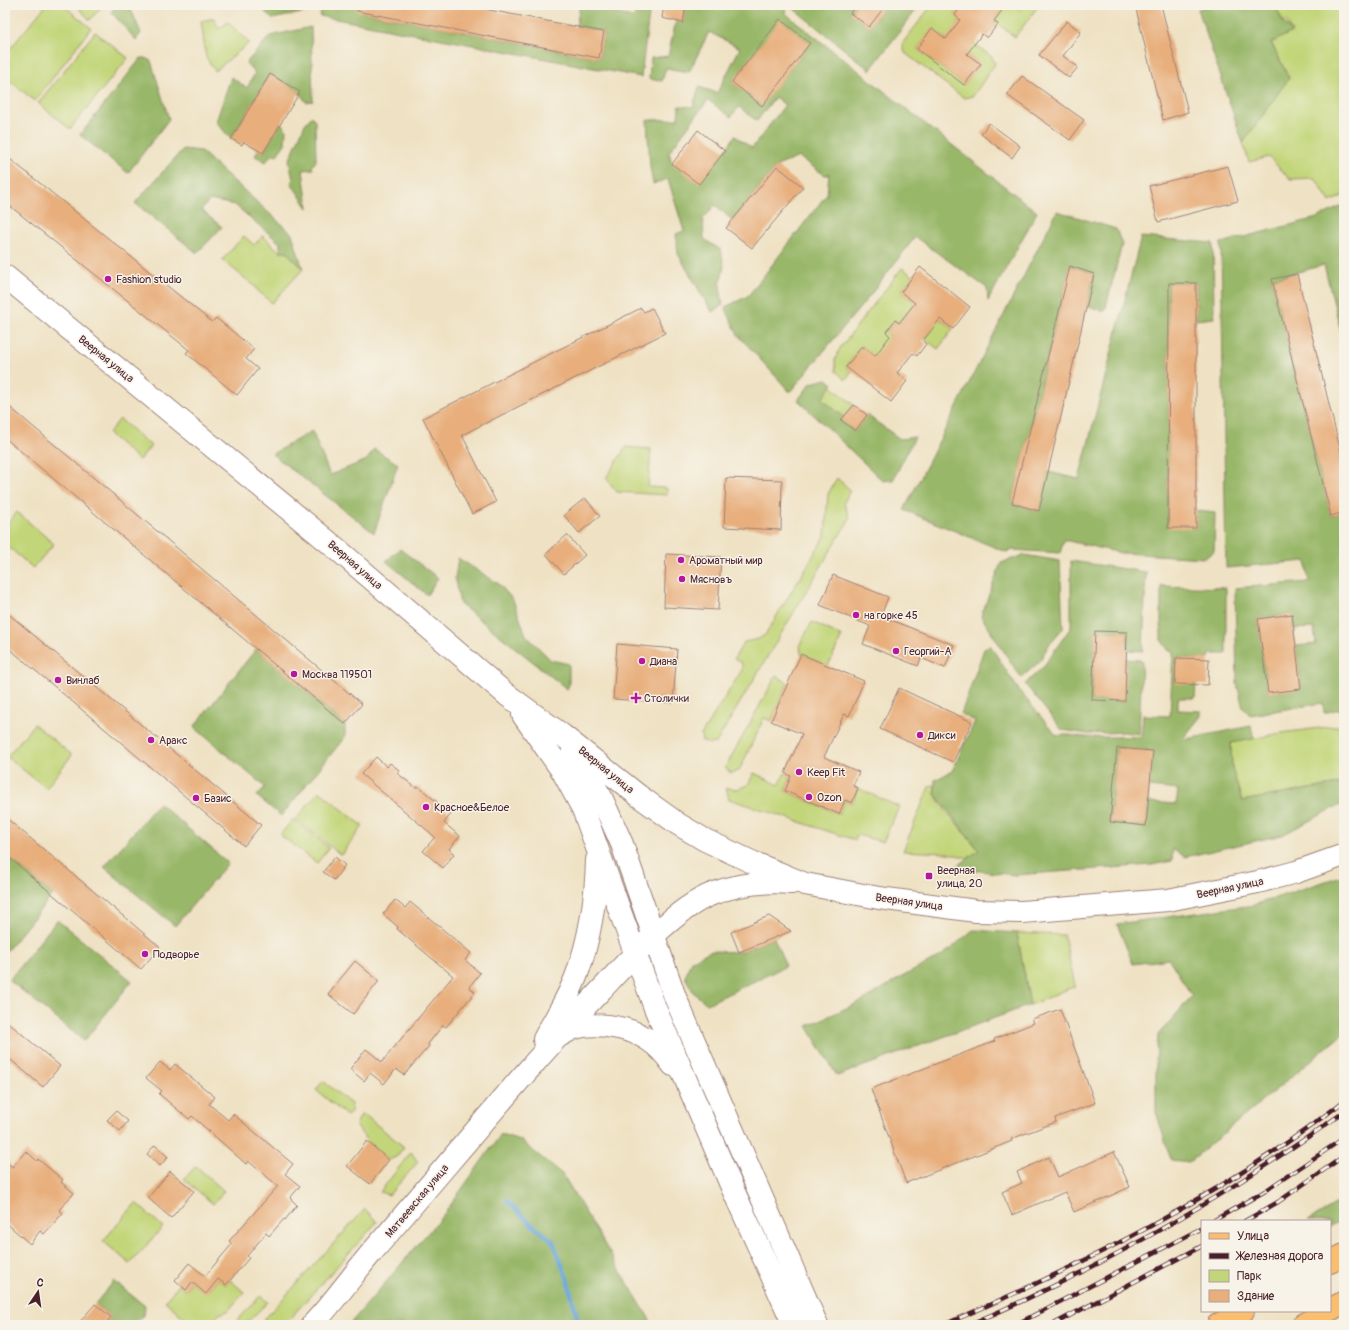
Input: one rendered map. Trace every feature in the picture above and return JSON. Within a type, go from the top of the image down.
[{"type":"main road","points":[[1331,1262],[1344,1255]]},
{"type":"main road","points":[[1331,1309],[1344,1302]]},
{"type":"main road","points":[[1218,1325],[1241,1312]]},
{"type":"main road","points":[[1303,1325],[1326,1312]]},
{"type":"street","name":"Веерная улица","points":[[5,276],[336,549],[507,695],[678,824],[705,840],[752,862],[805,884],[879,898],[976,911],[1054,910],[1168,900],[1213,892],[1296,872],[1344,855]]},
{"type":"street","points":[[507,695],[538,735],[563,772],[584,809],[655,1008],[734,1192],[794,1325]]},
{"type":"street","points":[[562,735],[583,766],[604,804],[622,844],[675,997],[817,1325]]},
{"type":"street","points":[[523,1077],[556,1017],[577,974],[589,928],[596,890],[597,845]]},
{"type":"street","points":[[523,1077],[635,954],[654,935],[692,905],[712,894],[743,885],[777,882],[805,884]]},
{"type":"street","points":[[558,1037],[573,1029],[592,1026],[635,1032],[648,1039],[662,1052],[685,1079]]},
{"type":"street","name":"Матвеевская улица","points":[[312,1325],[523,1077]]},
{"type":"green space","points":[[46,5],[63,5],[91,28],[35,101],[5,77],[5,55]]},
{"type":"green space","points":[[76,5],[103,5],[90,20]]},
{"type":"green space","points":[[117,5],[129,5],[141,33],[136,40],[111,12]]},
{"type":"green space","points":[[267,5],[317,5],[316,10],[272,19],[264,11]]},
{"type":"green space","points":[[322,5],[363,5],[362,12],[599,58],[604,32],[576,27],[580,5],[608,5],[608,12],[634,17],[637,5],[650,6],[641,77],[320,16]]},
{"type":"green space","points":[[686,5],[786,5],[785,13],[1037,212],[988,301],[987,288],[915,237],[867,299],[790,392],[738,335],[725,307],[748,296],[827,194],[829,173],[826,176],[799,157],[777,166],[732,220],[715,205],[703,219],[704,239],[721,250],[724,266],[720,286],[723,305],[712,312],[678,254],[676,234],[684,231],[668,179],[653,184],[650,167],[647,120],[678,119],[679,106],[693,107],[699,87],[717,93],[740,48],[709,32],[689,72],[666,68],[662,81],[649,79],[651,58],[668,56],[676,21],[683,22]],"holes":[[[780,20],[810,43],[762,105],[732,82]],[[775,97],[785,105],[752,148],[735,136],[725,151],[672,164],[669,152],[708,100],[731,117],[739,107],[757,121]]]},
{"type":"green space","points":[[789,5],[856,5],[850,13],[869,27],[882,10],[875,5],[920,5],[870,70]]},
{"type":"green space","points":[[932,5],[962,5],[955,15],[960,20],[949,41],[932,29],[917,49],[964,85],[980,64],[964,52],[972,42],[992,57],[995,64],[973,96],[964,98],[905,53],[902,44]]},
{"type":"green space","points":[[1006,5],[1014,5],[1020,10],[1024,5],[1039,5],[1015,37],[994,21]]},
{"type":"green space","points":[[1212,5],[1275,5],[1283,22],[1292,32],[1271,43],[1289,78],[1243,143],[1198,9]]},
{"type":"green space","points":[[1275,5],[1310,5],[1313,8],[1344,9],[1344,195],[1330,202],[1315,178],[1290,179],[1269,157],[1249,162],[1243,143],[1289,78],[1271,42],[1292,32],[1286,21],[1283,22]]},
{"type":"green space","points":[[1310,5],[1344,5],[1344,9],[1313,8]]},
{"type":"green space","points":[[214,18],[219,29],[228,22],[249,43],[215,71],[206,57],[201,21]]},
{"type":"green space","points":[[311,27],[313,101],[306,102],[299,92],[270,74],[231,139],[216,122],[231,77],[247,88],[255,73],[246,63],[270,36]]},
{"type":"green space","points":[[95,32],[128,58],[70,129],[38,103]]},
{"type":"green space","points":[[141,58],[151,61],[169,119],[128,173],[80,135]]},
{"type":"green space","points":[[312,116],[315,121],[316,161],[312,166],[313,169],[303,170],[308,208],[291,183],[293,179],[289,161],[305,124]]},
{"type":"green space","points":[[281,123],[286,129],[285,144],[277,155],[271,155],[266,162],[255,156],[258,150],[263,153]]},
{"type":"green space","points":[[183,149],[201,151],[292,234],[303,269],[286,251],[280,252],[280,243],[235,205],[210,200],[201,210],[222,227],[197,253],[135,203]]},
{"type":"green space","points":[[1344,205],[1344,343],[1324,265],[1272,279],[1331,516],[1344,512],[1344,730],[1340,709],[1324,713],[1323,703],[1250,715],[1243,708],[1237,684],[1235,588],[1309,582],[1306,561],[1226,568],[1221,243],[1317,218]],"holes":[[[1291,614],[1294,629],[1314,628],[1316,644],[1296,646],[1301,688],[1268,693],[1258,619]]]},
{"type":"green space","points":[[1057,211],[1116,229],[1122,244],[1105,311],[1087,306],[1094,274],[1070,266],[1012,503],[1038,511],[1048,472],[1079,479],[1141,237],[1213,243],[1214,318],[1196,320],[1196,283],[1169,283],[1168,527],[1196,528],[1196,511],[1215,513],[1214,551],[1205,558],[1121,553],[1064,540],[1060,553],[1012,550],[1006,552],[904,510]]},
{"type":"green space","points":[[244,236],[254,245],[263,236],[280,252],[286,251],[303,269],[272,303],[255,288],[256,287],[222,260]]},
{"type":"green space","points":[[902,268],[913,276],[901,292],[918,305],[909,311],[899,323],[895,320],[886,332],[890,336],[878,359],[862,346],[846,367],[852,371],[845,380],[836,371],[835,360],[840,348]]},
{"type":"green space","points":[[937,317],[953,329],[938,349],[925,339],[933,328],[930,326]]},
{"type":"green space","points":[[827,379],[833,384],[822,399],[844,417],[842,420],[855,431],[867,415],[900,439],[915,437],[893,480],[883,481],[798,400],[811,383]]},
{"type":"green space","points":[[831,386],[854,405],[844,417],[821,399]]},
{"type":"green space","points":[[120,419],[151,446],[139,460],[108,433]]},
{"type":"green space","points":[[312,431],[330,475],[367,460],[374,449],[398,464],[374,533],[272,454]]},
{"type":"green space","points":[[626,447],[651,449],[648,487],[667,488],[667,495],[617,492],[606,478]]},
{"type":"green space","points":[[837,478],[850,490],[844,503],[850,518],[716,743],[710,744],[702,741],[701,735],[742,670],[742,663],[734,659],[744,642],[759,639],[766,634],[825,536],[828,494]]},
{"type":"green space","points":[[17,512],[54,544],[33,568],[5,544],[5,527]]},
{"type":"green space","points":[[400,549],[438,578],[427,595],[386,561]]},
{"type":"green space","points":[[1024,555],[1060,561],[1063,628],[1050,643],[1039,662],[1021,678],[981,616],[1001,563]]},
{"type":"green space","points":[[458,558],[499,584],[513,600],[526,635],[551,660],[569,664],[569,685],[567,689],[460,604],[455,579]]},
{"type":"green space","points":[[1071,561],[1146,572],[1143,651],[1127,650],[1127,632],[1095,631],[1092,700],[1124,701],[1126,659],[1142,660],[1139,734],[1124,732],[1089,734],[1062,730],[1025,684],[1043,667],[1071,627]]},
{"type":"green space","points":[[1161,586],[1226,588],[1226,654],[1210,654],[1209,659],[1176,658],[1175,683],[1196,684],[1195,698],[1178,698],[1178,710],[1201,711],[1201,716],[1182,740],[1251,726],[1254,739],[1231,743],[1232,768],[1242,801],[1344,783],[1344,803],[1282,835],[1185,857],[1173,849],[1172,861],[1152,865],[1015,875],[955,868],[979,850],[935,794],[935,780],[952,771],[975,721],[961,714],[984,649],[990,645],[1018,689],[1057,736],[1141,737],[1143,715],[1170,716],[1173,651],[1169,651],[1161,640]],"holes":[[[1117,748],[1152,751],[1149,787],[1178,790],[1176,804],[1148,802],[1146,826],[1110,822]]]},
{"type":"green space","points":[[812,622],[842,636],[828,666],[801,654],[800,644]]},
{"type":"green space","points":[[256,649],[345,724],[345,737],[281,816],[257,796],[265,787],[194,727]]},
{"type":"green space","points":[[776,676],[788,683],[771,721],[764,718],[739,771],[731,773],[725,768]]},
{"type":"green space","points":[[34,724],[72,755],[46,788],[7,757]]},
{"type":"green space","points":[[1343,725],[1344,783],[1242,801],[1232,768],[1231,743],[1281,733]]},
{"type":"green space","points":[[754,773],[779,785],[785,773],[791,776],[785,791],[839,814],[845,800],[852,803],[858,788],[899,807],[883,842],[857,835],[855,840],[729,799],[726,788],[738,789],[748,785]]},
{"type":"green space","points":[[935,785],[935,794],[942,806],[979,850],[968,858],[948,853],[903,851],[929,787]]},
{"type":"green space","points":[[319,791],[363,826],[341,855],[296,819]]},
{"type":"green space","points":[[159,803],[228,863],[175,926],[104,867]]},
{"type":"green space","points":[[293,819],[329,848],[317,863],[280,835]]},
{"type":"green space","points":[[5,854],[53,894],[5,953]]},
{"type":"green space","points":[[1344,875],[1344,1033],[1189,1162],[1171,1160],[1156,1112],[1156,1060],[1158,1035],[1192,996],[1169,959],[1133,964],[1117,924],[1254,905]]},
{"type":"green space","points":[[57,920],[132,981],[84,1041],[9,980]]},
{"type":"green space","points":[[973,930],[1017,933],[1030,1005],[837,1076],[807,1026],[862,1001],[900,978],[943,955]]},
{"type":"green space","points":[[1017,933],[1064,935],[1075,986],[1030,1005]]},
{"type":"green space","points":[[774,938],[786,966],[707,1004],[694,993],[685,977],[691,961],[710,951],[740,952]]},
{"type":"green space","points":[[323,1081],[351,1104],[352,1110],[347,1116],[316,1090]]},
{"type":"green space","points":[[361,1115],[366,1116],[404,1147],[396,1157],[389,1160],[367,1141],[356,1125]]},
{"type":"green space","points":[[501,1134],[520,1140],[563,1175],[653,1325],[349,1325],[444,1214]]},
{"type":"green space","points":[[411,1152],[418,1162],[389,1195],[380,1192]]},
{"type":"green space","points":[[196,1166],[224,1191],[213,1204],[184,1179]]},
{"type":"green space","points":[[1344,1200],[1344,1220],[1331,1226],[1331,1220],[1310,1220]]},
{"type":"green space","points":[[136,1203],[163,1227],[130,1264],[103,1241]]},
{"type":"green space","points":[[365,1209],[377,1222],[284,1325],[259,1325]]},
{"type":"green space","points":[[218,1279],[226,1285],[230,1280],[244,1292],[228,1311],[219,1314],[210,1325],[192,1325],[165,1301],[179,1284],[186,1290],[192,1282],[206,1294]]},
{"type":"green space","points":[[114,1281],[145,1306],[144,1314],[134,1325],[105,1325],[111,1317],[95,1304]]},
{"type":"green space","points":[[260,1296],[268,1302],[244,1325],[233,1325]]},
{"type":"building","points":[[358,5],[463,5],[604,32],[599,58],[357,11]]},
{"type":"building","points":[[664,5],[686,5],[683,23],[662,18]]},
{"type":"building","points":[[856,5],[875,5],[882,10],[869,27],[850,13]]},
{"type":"building","points":[[962,5],[1006,5],[994,21],[998,24],[987,38],[982,34],[967,54],[981,64],[964,85],[917,49],[932,28],[946,39],[960,20],[955,15]]},
{"type":"building","points":[[1135,5],[1161,5],[1188,112],[1163,120]]},
{"type":"building","points":[[780,19],[810,43],[762,106],[732,82]]},
{"type":"building","points":[[1067,21],[1081,32],[1063,56],[1078,67],[1069,78],[1039,55]]},
{"type":"building","points":[[270,74],[300,92],[263,153],[244,142],[242,145],[231,139]]},
{"type":"building","points":[[1022,76],[1084,120],[1070,140],[1007,95]]},
{"type":"building","points":[[989,123],[1020,146],[1012,158],[981,134]]},
{"type":"building","points":[[698,130],[725,151],[699,184],[672,164]]},
{"type":"building","points":[[5,155],[212,322],[216,318],[254,349],[246,359],[258,369],[237,395],[186,353],[189,350],[5,202]]},
{"type":"building","points":[[777,166],[803,187],[752,248],[726,228]]},
{"type":"building","points":[[1228,166],[1238,201],[1158,222],[1149,186]]},
{"type":"building","points":[[1070,266],[1094,274],[1039,511],[1012,503]]},
{"type":"building","points":[[920,267],[970,307],[953,329],[940,319],[923,341],[926,344],[917,356],[913,353],[897,373],[907,381],[891,402],[846,367],[862,346],[875,356],[890,336],[886,332],[895,320],[899,323],[915,303],[901,292]]},
{"type":"building","points":[[1297,274],[1344,465],[1344,512],[1331,516],[1272,279]]},
{"type":"building","points":[[1169,283],[1196,283],[1196,528],[1168,528]]},
{"type":"building","points":[[641,308],[644,312],[652,308],[665,333],[462,435],[496,502],[472,514],[423,418]]},
{"type":"building","points":[[5,403],[362,704],[345,724],[5,438]]},
{"type":"building","points":[[854,405],[867,415],[855,431],[841,420]]},
{"type":"building","points":[[726,478],[782,480],[781,530],[724,527]]},
{"type":"building","points":[[585,498],[600,516],[579,533],[564,515]]},
{"type":"building","points":[[567,535],[585,555],[564,574],[546,554]]},
{"type":"building","points":[[666,554],[721,557],[718,610],[664,607]]},
{"type":"building","points":[[833,575],[888,597],[881,616],[954,645],[945,668],[921,658],[918,666],[863,644],[870,626],[820,605]]},
{"type":"building","points":[[5,611],[261,825],[244,846],[5,645]]},
{"type":"building","points":[[1292,614],[1301,689],[1268,693],[1258,619]]},
{"type":"building","points":[[1095,631],[1127,632],[1125,701],[1092,700]]},
{"type":"building","points":[[617,644],[677,649],[673,703],[613,699]]},
{"type":"building","points":[[801,654],[864,681],[849,716],[844,714],[824,757],[859,772],[853,786],[858,788],[852,803],[845,800],[839,814],[785,791],[791,776],[785,773],[802,734],[771,721]]},
{"type":"building","points":[[1176,658],[1209,659],[1208,685],[1175,684]]},
{"type":"building","points":[[899,688],[972,722],[953,762],[880,729]]},
{"type":"building","points":[[1117,748],[1153,751],[1146,826],[1110,822]]},
{"type":"building","points":[[376,757],[387,767],[390,763],[399,770],[397,773],[416,788],[418,786],[451,814],[444,823],[460,836],[449,849],[454,854],[443,868],[423,851],[435,837],[361,774]]},
{"type":"building","points":[[5,817],[160,947],[141,969],[5,854]]},
{"type":"building","points":[[335,857],[345,865],[334,880],[323,872]]},
{"type":"building","points":[[395,900],[405,908],[410,902],[471,953],[465,960],[480,973],[469,987],[475,992],[446,1027],[443,1025],[428,1044],[429,1046],[404,1075],[396,1069],[384,1084],[370,1073],[364,1081],[350,1069],[366,1049],[382,1062],[453,976],[397,929],[398,927],[383,914]]},
{"type":"building","points":[[769,916],[791,931],[739,952],[731,932]]},
{"type":"building","points":[[355,961],[379,981],[353,1014],[328,994]]},
{"type":"building","points":[[1060,1009],[1095,1103],[1055,1118],[1056,1122],[1011,1139],[1012,1141],[906,1183],[871,1089],[995,1041],[994,1039],[1034,1023],[1032,1019]]},
{"type":"building","points":[[5,1020],[60,1066],[43,1087],[5,1055]]},
{"type":"building","points":[[160,1062],[170,1070],[175,1064],[215,1097],[209,1104],[228,1120],[233,1114],[293,1164],[285,1174],[300,1186],[290,1198],[297,1205],[285,1220],[284,1219],[269,1236],[266,1233],[247,1256],[249,1258],[226,1285],[218,1279],[206,1294],[192,1282],[186,1290],[175,1280],[189,1263],[205,1276],[232,1244],[229,1241],[278,1186],[248,1161],[246,1164],[192,1116],[189,1119],[159,1094],[162,1091],[146,1078]]},
{"type":"building","points":[[116,1111],[128,1121],[120,1131],[107,1120]]},
{"type":"building","points":[[367,1141],[389,1160],[370,1184],[347,1166]]},
{"type":"building","points":[[155,1145],[168,1157],[160,1166],[147,1154]]},
{"type":"building","points":[[26,1151],[63,1180],[61,1182],[74,1193],[59,1210],[63,1213],[44,1234],[40,1231],[30,1244],[5,1222],[5,1160],[12,1167]]},
{"type":"building","points":[[1114,1152],[1130,1187],[1074,1212],[1065,1192],[1012,1215],[1002,1192],[1022,1183],[1017,1172],[1049,1157],[1058,1177]]},
{"type":"building","points":[[170,1171],[194,1191],[171,1218],[148,1198]]},
{"type":"building","points":[[95,1304],[111,1317],[105,1325],[77,1325]]},
{"type":"waterway","points":[[507,1201],[532,1225],[553,1241],[567,1278],[579,1325]]},
{"type":"railway","points":[[943,1325],[1048,1278],[1151,1226],[1250,1167],[1298,1135],[1344,1101]]},
{"type":"railway","points":[[968,1325],[1066,1280],[1162,1229],[1255,1172],[1344,1112]]},
{"type":"railway","points":[[1215,1220],[1265,1191],[1344,1138]]},
{"type":"railway","points":[[1247,1220],[1278,1202],[1344,1156]]},
{"type":"railway","points":[[1015,1325],[1201,1229]]},
{"type":"railway","points":[[1052,1325],[1201,1247]]},
{"type":"place","name":"Fashion studio","points":[[108,279]]},
{"type":"place","name":"Ароматный мир","points":[[681,560]]},
{"type":"place","name":"Мясновъ","points":[[682,579]]},
{"type":"place","name":"на горке 45","points":[[856,615]]},
{"type":"place","name":"Георгий-А","points":[[896,651]]},
{"type":"place","name":"Диана","points":[[642,661]]},
{"type":"place","name":"Москва 119501","points":[[294,674]]},
{"type":"place","name":"Винлаб","points":[[58,680]]},
{"type":"place","name":"Столички","points":[[636,698]]},
{"type":"place","name":"Дикси","points":[[920,735]]},
{"type":"place","name":"Аракс","points":[[151,740]]},
{"type":"place","name":"Keep Fit","points":[[799,772]]},
{"type":"place","name":"Ozon","points":[[809,797]]},
{"type":"place","name":"Базис","points":[[196,798]]},
{"type":"place","name":"Красное&Белое","points":[[426,807]]},
{"type":"place","name":"Веерная улица, 20","points":[[929,876]]},
{"type":"place","name":"Подворье","points":[[145,954]]}]
